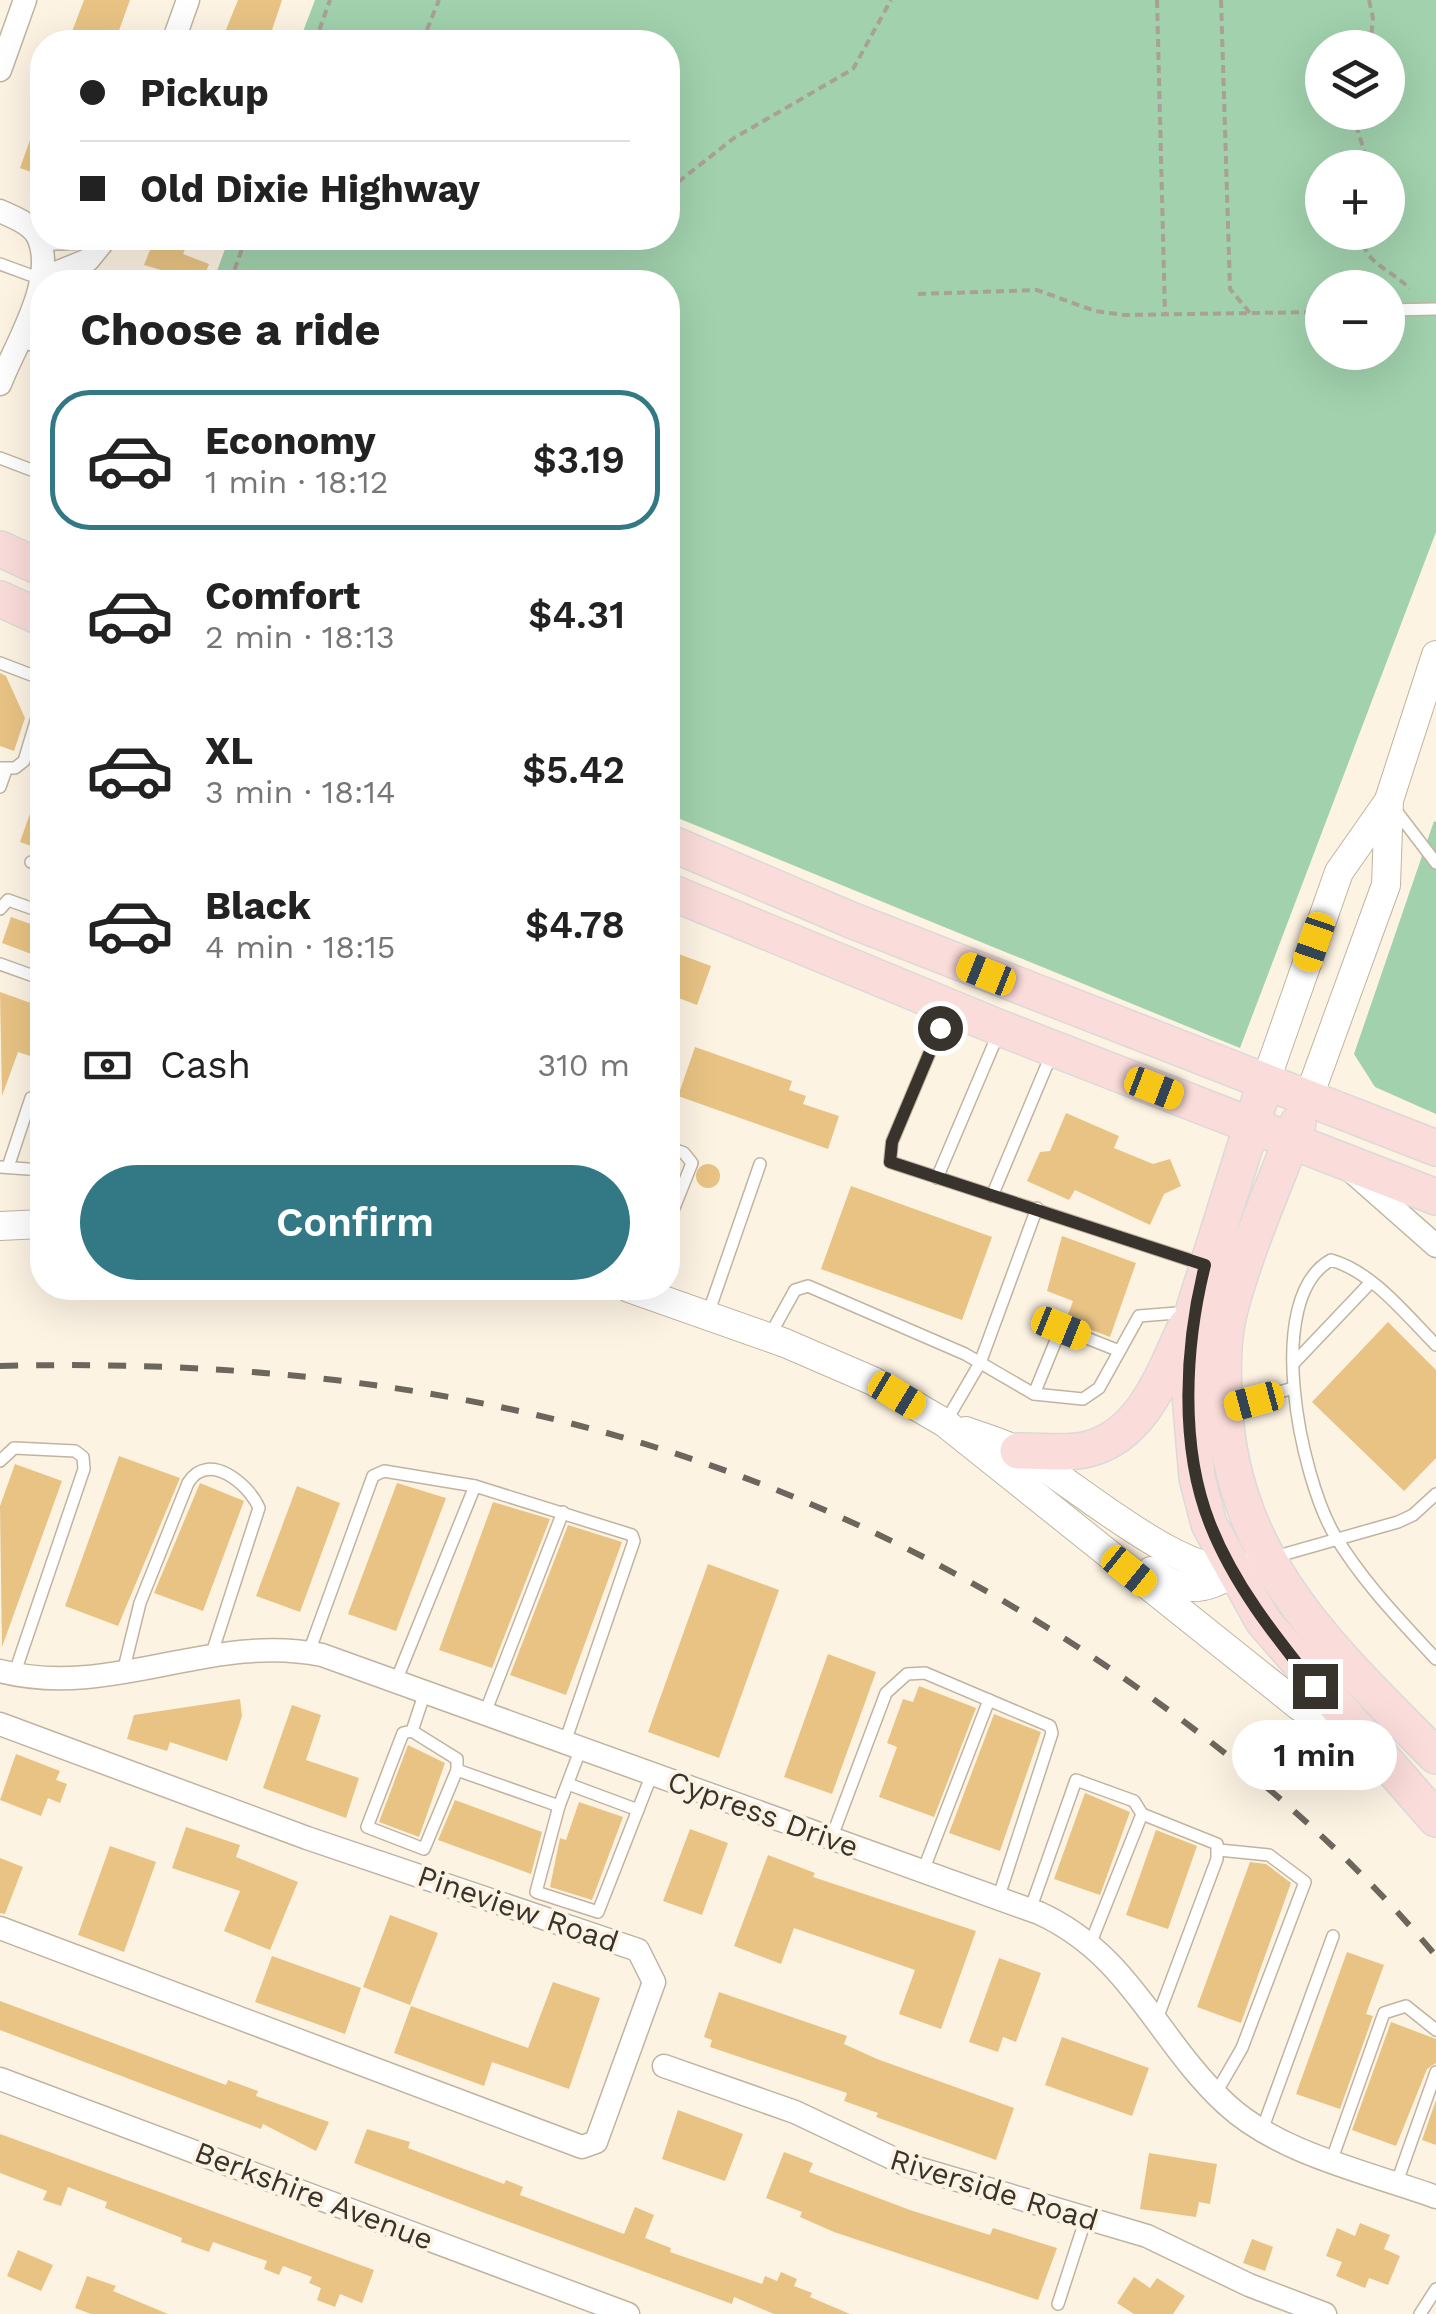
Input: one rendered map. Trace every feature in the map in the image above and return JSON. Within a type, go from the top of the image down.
[{"type":"main road","points":[[0,549],[30,563]]},
{"type":"main road","points":[[0,599],[30,613]]},
{"type":"main road","points":[[680,847],[852,920],[1436,1148]]},
{"type":"main road","points":[[680,896],[1000,1028],[1436,1197]]},
{"type":"main road","points":[[1266,1083],[1193,1312],[1189,1384],[1197,1478],[1210,1524],[1296,1606],[1347,1666],[1436,1756]]},
{"type":"main road","points":[[1308,1098],[1229,1311],[1223,1358],[1228,1457],[1263,1621],[1436,1819]]},
{"type":"main road","points":[[1018,1451],[1086,1450],[1123,1430],[1145,1407],[1193,1312]]},
{"type":"street","points":[[0,70],[25,0]]},
{"type":"street","points":[[177,30],[188,0]]},
{"type":"street","points":[[0,212],[30,228]]},
{"type":"street","points":[[64,270],[88,260],[96,250]]},
{"type":"street","points":[[0,384],[30,309]]},
{"type":"street","points":[[1308,1098],[1386,885],[1389,800],[1436,655]]},
{"type":"street","points":[[1266,1083],[1339,872],[1389,800]]},
{"type":"street","points":[[1341,1162],[1436,1246]]},
{"type":"street","points":[[0,1226],[30,1225]]},
{"type":"street","points":[[665,1300],[769,1337],[873,1381],[945,1423],[1299,1706],[1387,1766]]},
{"type":"street","points":[[945,1423],[1018,1451],[1171,1551],[1250,1566]]},
{"type":"street","points":[[1043,1503],[1177,1587],[1214,1586],[1250,1566]]},
{"type":"street","name":"Cypress Drive","points":[[7,1673],[80,1680],[122,1676],[212,1653],[275,1647],[309,1652],[1030,1910],[1091,1942],[1215,2093],[1262,2130],[1436,2197]]},
{"type":"street","name":"Pineview Road","points":[[0,1724],[307,1838],[638,1950],[654,1982],[596,2142],[582,2147],[0,1928]]},
{"type":"street","name":"Riverside Road","points":[[664,2066],[795,2112],[907,2165],[1147,2236],[1249,2285],[1325,2314]]},
{"type":"street","name":"Berkshire Avenue","points":[[0,2079],[628,2314]]},
{"type":"lane","points":[[0,264],[30,275]]},
{"type":"lane","points":[[1405,310],[1436,309]]},
{"type":"lane","points":[[17,341],[30,345]]},
{"type":"lane","points":[[0,458],[30,469]]},
{"type":"lane","points":[[0,663],[30,674]]},
{"type":"lane","points":[[0,787],[3,769],[24,761],[30,741]]},
{"type":"lane","points":[[1389,800],[1436,863]]},
{"type":"lane","points":[[0,909],[8,900],[30,908]]},
{"type":"lane","points":[[0,964],[30,975]]},
{"type":"lane","points":[[948,1007],[888,1154],[890,1162],[1205,1265]]},
{"type":"lane","points":[[937,1178],[1000,1028]]},
{"type":"lane","points":[[992,1196],[1054,1049]]},
{"type":"lane","points":[[30,1101],[4,1167],[30,1169]]},
{"type":"lane","points":[[680,1152],[692,1163],[680,1194]]},
{"type":"lane","points":[[708,1314],[760,1164]]},
{"type":"lane","points":[[945,1423],[980,1364],[1037,1208]]},
{"type":"lane","points":[[1436,1344],[1370,1282],[1331,1260],[1314,1270],[1300,1294],[1293,1388],[1307,1462],[1336,1538],[1361,1578],[1436,1659]]},
{"type":"lane","points":[[1294,1362],[1370,1282]]},
{"type":"lane","points":[[769,1337],[795,1290],[808,1286],[980,1364],[1034,1394],[1083,1399],[1099,1388],[1139,1316],[1193,1312]]},
{"type":"lane","points":[[1034,1394],[1061,1328],[1117,1350]]},
{"type":"lane","points":[[1225,1408],[1293,1388]]},
{"type":"lane","points":[[0,1460],[14,1448],[75,1451],[83,1457],[84,1468],[7,1673]]},
{"type":"lane","points":[[122,1676],[140,1603],[188,1484],[193,1475],[208,1470],[234,1476],[260,1508],[212,1653]]},
{"type":"lane","points":[[309,1652],[373,1476],[384,1470],[475,1486],[632,1536],[634,1541],[573,1745],[568,1784],[536,1892],[598,1912],[652,1774]]},
{"type":"lane","points":[[396,1682],[475,1486]]},
{"type":"lane","points":[[1250,1566],[1398,1522],[1413,1515],[1436,1494]]},
{"type":"lane","points":[[485,1714],[563,1512]]},
{"type":"lane","points":[[831,1839],[886,1693],[907,1674],[925,1673],[1050,1726],[1052,1733],[998,1899]]},
{"type":"lane","points":[[412,1731],[425,1692]]},
{"type":"lane","points":[[923,1872],[990,1700]]},
{"type":"lane","points":[[412,1731],[448,1749],[457,1759],[457,1770],[424,1850],[367,1828],[402,1733],[412,1731]]},
{"type":"lane","points":[[457,1770],[560,1806]]},
{"type":"lane","points":[[1030,1910],[1076,1780],[1134,1801],[1142,1814],[1218,1844],[1157,2019]]},
{"type":"lane","points":[[568,1784],[638,1810]]},
{"type":"lane","points":[[1091,1942],[1142,1814]]},
{"type":"lane","points":[[1215,2093],[1242,2048],[1305,1882],[1269,1855],[1219,1850]]},
{"type":"lane","points":[[1262,2130],[1333,1936]]},
{"type":"lane","points":[[1332,2159],[1384,2013],[1406,2006],[1436,2030]]},
{"type":"lane","points":[[1396,2182],[1436,2072]]},
{"type":"lane","points":[[1058,2304],[1086,2218]]},
{"type":"lane","points":[[1420,2314],[1436,2289]]},
{"type":"path","points":[[319,30],[330,0]]},
{"type":"path","points":[[427,30],[439,0]]},
{"type":"path","points":[[680,181],[734,138],[853,69],[891,0]]},
{"type":"path","points":[[1156,0],[1164,314]]},
{"type":"path","points":[[1221,0],[1230,290],[1250,313]]},
{"type":"path","points":[[1369,0],[1372,30]]},
{"type":"path","points":[[1364,250],[1372,263],[1410,290]]},
{"type":"path","points":[[918,294],[1037,290],[1095,312],[1305,312]]},
{"type":"green space","points":[[315,0],[1436,0],[1436,532],[1240,1048],[680,819],[680,270],[217,270],[225,250],[680,250],[680,30],[304,30]]},
{"type":"green space","points":[[1434,821],[1436,1114],[1375,1087],[1354,1054]]},
{"type":"building","points":[[84,0],[130,0],[119,30],[73,30]]},
{"type":"building","points":[[238,0],[282,0],[272,30],[226,30]]},
{"type":"building","points":[[30,140],[30,172],[20,168]]},
{"type":"building","points":[[150,250],[185,250],[183,254],[209,264],[207,270],[161,270],[144,265]]},
{"type":"building","points":[[0,673],[6,676],[25,718],[14,751],[0,746]]},
{"type":"building","points":[[30,814],[30,846],[20,842]]},
{"type":"building","points":[[11,917],[30,924],[30,954],[2,943]]},
{"type":"building","points":[[680,954],[711,966],[697,1005],[680,999]]},
{"type":"building","points":[[0,992],[30,1003],[30,1056],[18,1052],[2,1096]]},
{"type":"building","points":[[695,1047],[792,1081],[789,1090],[806,1096],[803,1104],[839,1116],[828,1149],[680,1097]]},
{"type":"building","points":[[1066,1113],[1119,1136],[1114,1148],[1153,1164],[1170,1159],[1181,1186],[1164,1194],[1150,1225],[1075,1190],[1069,1200],[1027,1181],[1040,1152],[1050,1151]]},
{"type":"building","points":[[708,1164],[717,1167],[717,1185],[708,1188],[699,1185],[696,1176],[699,1167]]},
{"type":"building","points":[[851,1186],[992,1237],[962,1320],[821,1269]]},
{"type":"building","points":[[1062,1236],[1136,1263],[1110,1337],[1066,1320],[1073,1301],[1047,1291]]},
{"type":"building","points":[[1388,1322],[1436,1370],[1436,1458],[1404,1491],[1312,1402]]},
{"type":"building","points":[[119,1456],[180,1478],[118,1626],[65,1606]]},
{"type":"building","points":[[15,1464],[62,1481],[2,1647],[0,1506]]},
{"type":"building","points":[[200,1483],[244,1501],[203,1611],[154,1593]]},
{"type":"building","points":[[397,1483],[446,1498],[396,1631],[348,1614]]},
{"type":"building","points":[[297,1486],[340,1503],[300,1612],[256,1596]]},
{"type":"building","points":[[493,1502],[550,1519],[492,1668],[439,1650]]},
{"type":"building","points":[[568,1525],[622,1542],[566,1695],[510,1675]]},
{"type":"building","points":[[708,1564],[779,1590],[719,1758],[648,1732]]},
{"type":"building","points":[[828,1654],[876,1672],[832,1794],[784,1777]]},
{"type":"building","points":[[919,1686],[976,1708],[934,1817],[879,1797],[897,1747],[887,1743],[903,1699],[913,1702]]},
{"type":"building","points":[[240,1699],[242,1716],[227,1761],[170,1742],[167,1751],[127,1739],[134,1715]]},
{"type":"building","points":[[292,1705],[321,1715],[306,1760],[359,1778],[346,1818],[263,1788]]},
{"type":"building","points":[[994,1714],[1041,1732],[1000,1851],[949,1833]]},
{"type":"building","points":[[408,1745],[445,1763],[419,1837],[379,1822]]},
{"type":"building","points":[[16,1754],[60,1771],[56,1780],[67,1784],[60,1803],[48,1798],[41,1816],[0,1800]]},
{"type":"building","points":[[1085,1793],[1130,1812],[1100,1895],[1054,1879]]},
{"type":"building","points":[[455,1800],[542,1832],[531,1874],[438,1840]]},
{"type":"building","points":[[579,1802],[623,1817],[592,1900],[550,1887],[560,1838],[566,1840]]},
{"type":"building","points":[[186,1827],[240,1845],[236,1857],[298,1882],[270,1950],[224,1931],[240,1891],[172,1868]]},
{"type":"building","points":[[690,1829],[728,1843],[702,1915],[663,1901]]},
{"type":"building","points":[[1156,1830],[1197,1846],[1168,1929],[1126,1915]]},
{"type":"building","points":[[110,1846],[156,1862],[124,1952],[78,1935]]},
{"type":"building","points":[[768,1855],[815,1873],[813,1877],[976,1931],[941,2029],[899,2014],[915,1970],[794,1928],[781,1964],[734,1946]]},
{"type":"building","points":[[0,1858],[23,1867],[5,1914],[0,1913]]},
{"type":"building","points":[[1250,1862],[1266,1864],[1291,1883],[1241,2023],[1197,2007]]},
{"type":"building","points":[[390,1915],[438,1933],[410,2005],[363,1987]]},
{"type":"building","points":[[1347,1952],[1384,1965],[1366,2014],[1373,2016],[1340,2109],[1296,2094]]},
{"type":"building","points":[[272,1956],[361,1988],[345,2034],[255,2002]]},
{"type":"building","points":[[999,1958],[1041,1973],[1016,2042],[1003,2037],[998,2052],[969,2042]]},
{"type":"building","points":[[553,1982],[600,1998],[569,2089],[492,2062],[484,2086],[394,2053],[411,2006],[528,2048]]},
{"type":"building","points":[[719,1992],[847,2036],[844,2044],[877,2059],[1014,2108],[996,2160],[876,2117],[878,2113],[844,2101],[847,2093],[710,2047],[712,2040],[704,2037]]},
{"type":"building","points":[[0,2001],[226,2085],[228,2080],[258,2091],[256,2096],[329,2122],[316,2151],[263,2124],[261,2129],[0,2030]]},
{"type":"building","points":[[1391,2022],[1436,2039],[1436,2063],[1427,2069],[1396,2146],[1352,2130]]},
{"type":"building","points":[[1062,2037],[1149,2068],[1132,2116],[1045,2085]]},
{"type":"building","points":[[1436,2100],[1436,2145],[1422,2140]]},
{"type":"building","points":[[678,2110],[743,2134],[725,2181],[662,2159]]},
{"type":"building","points":[[367,2129],[410,2142],[408,2148],[504,2184],[506,2180],[523,2187],[520,2195],[624,2234],[635,2207],[654,2215],[645,2238],[671,2248],[670,2252],[762,2284],[765,2276],[777,2281],[781,2272],[797,2279],[794,2286],[812,2293],[810,2297],[850,2314],[774,2314],[734,2297],[732,2304],[354,2163]]},
{"type":"building","points":[[0,2134],[374,2270],[362,2303],[340,2294],[335,2307],[317,2300],[321,2288],[309,2283],[312,2277],[283,2266],[279,2275],[264,2269],[267,2261],[213,2242],[209,2252],[181,2242],[182,2238],[105,2208],[107,2202],[68,2187],[61,2206],[43,2200],[47,2191],[0,2173]]},
{"type":"building","points":[[784,2152],[813,2163],[809,2172],[910,2210],[990,2235],[993,2228],[1057,2248],[1038,2300],[834,2232],[800,2217],[802,2212],[766,2198]]},
{"type":"building","points":[[1149,2153],[1217,2164],[1210,2204],[1199,2202],[1196,2217],[1140,2209]]},
{"type":"building","points":[[1360,2223],[1390,2235],[1384,2249],[1400,2256],[1388,2285],[1369,2278],[1365,2288],[1336,2276],[1342,2262],[1326,2256],[1337,2228],[1355,2236]]},
{"type":"building","points":[[1252,2239],[1273,2247],[1265,2271],[1243,2263]]},
{"type":"building","points":[[18,2250],[53,2265],[41,2291],[7,2276]]},
{"type":"building","points":[[87,2276],[116,2286],[113,2291],[168,2314],[91,2314],[75,2308]]},
{"type":"building","points":[[1134,2277],[1150,2288],[1157,2278],[1185,2296],[1173,2314],[1134,2314],[1117,2303]]},
{"type":"railway","points":[[0,1366],[158,1367],[311,1377],[459,1399],[603,1432],[744,1478],[882,1536],[1016,1609],[1149,1696],[1301,1817],[1371,1884],[1436,1956]]},
{"type":"route","points":[[940,1028],[892,1142],[890,1162],[1205,1265],[1193,1312],[1189,1384],[1197,1478],[1210,1524],[1234,1571],[1263,1621],[1315,1686]]}]
